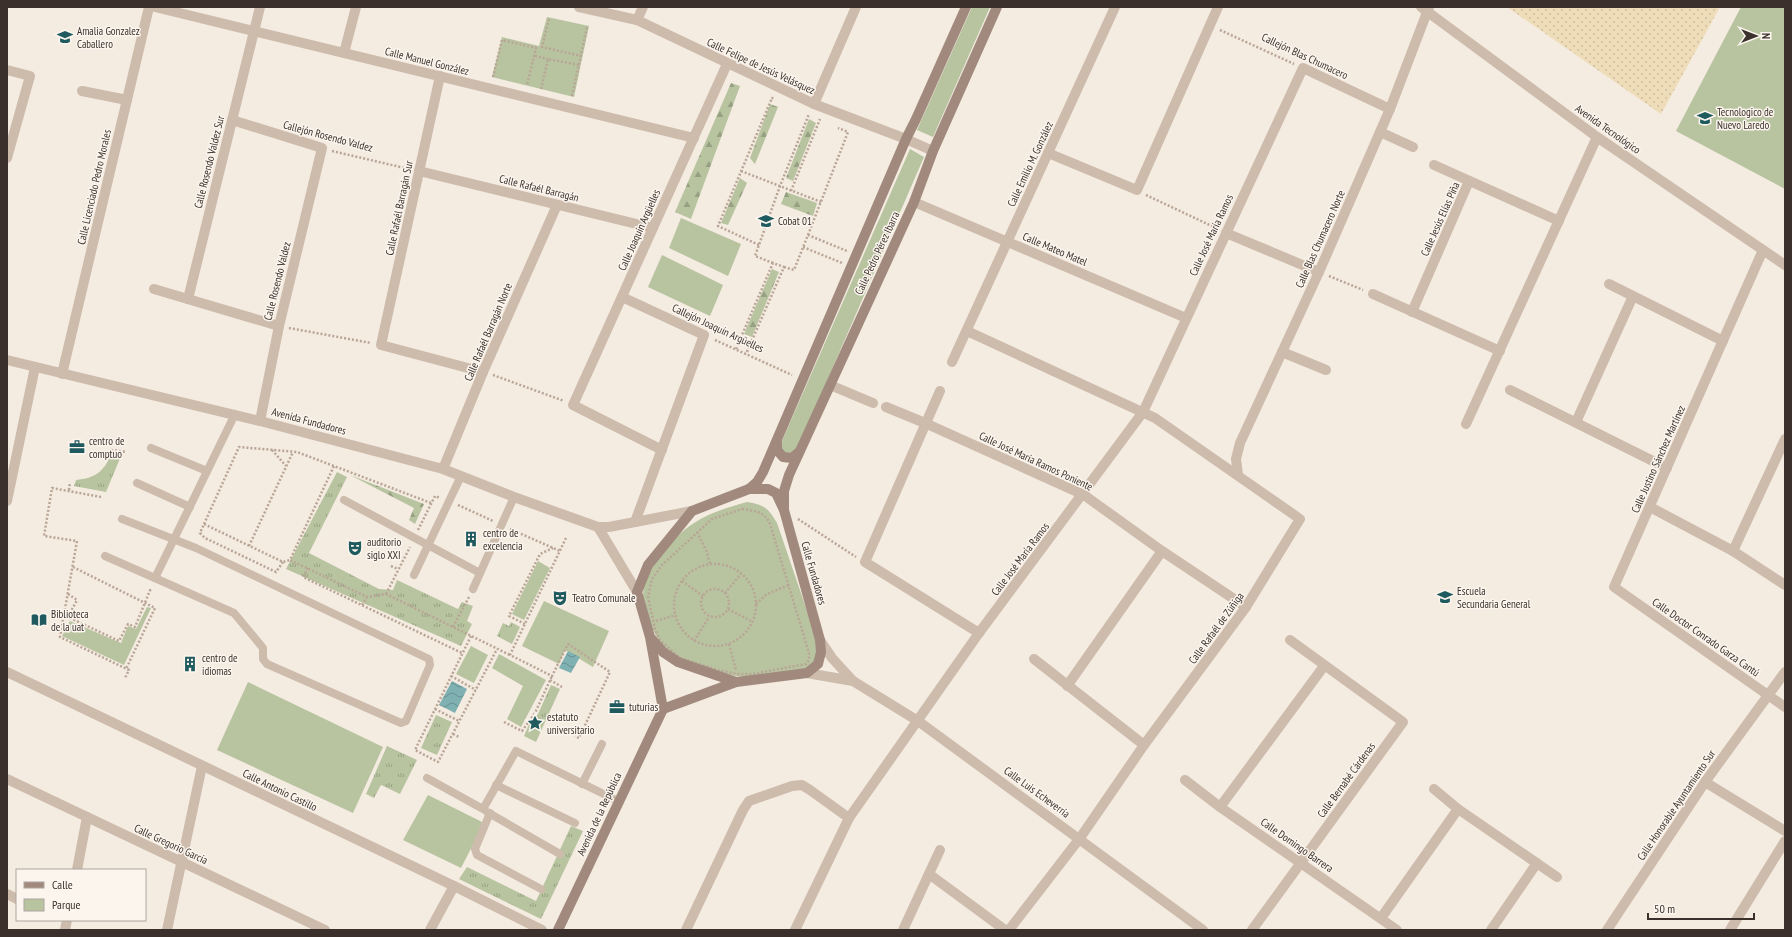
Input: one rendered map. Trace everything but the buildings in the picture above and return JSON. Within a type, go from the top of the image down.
[{"type":"main road","name":"Calle Pedro Pérez Ibarra","points":[[749,489],[757,482],[763,472],[777,441],[906,139],[916,120],[966,7]]},
{"type":"main road","name":"Calle Pedro Pérez Ibarra","points":[[784,510],[785,487],[799,451],[914,202],[933,151],[996,7]]},
{"type":"main road","points":[[777,441],[777,450],[783,457],[792,458],[799,451]]},
{"type":"main road","name":"Calle Fundadores","points":[[637,592],[648,565],[692,511],[749,489],[771,490],[776,493],[784,510],[820,640],[821,652],[818,664],[807,673]]},
{"type":"main road","points":[[637,592],[650,637],[662,709],[736,678],[807,673]]},
{"type":"main road","points":[[650,637],[663,652],[678,662],[736,678]]},
{"type":"main road","name":"Avenida de la República","points":[[558,930],[662,709]]},
{"type":"street","name":"Calle Licenciado Pedro Morales","points":[[62,374],[149,7]]},
{"type":"street","name":"Calle Manuel González","points":[[155,7],[694,138]]},
{"type":"street","name":"Calle Rosendo Valdez Sur","points":[[188,299],[260,7]]},
{"type":"street","points":[[344,53],[356,7]]},
{"type":"street","name":"Calle Felipe de Jesús Velásquez","points":[[579,7],[637,20],[814,104],[906,139],[933,151]]},
{"type":"street","points":[[637,20],[643,7]]},
{"type":"street","points":[[814,104],[856,7]]},
{"type":"street","name":"Calle Emilio M. González","points":[[952,362],[1115,7]]},
{"type":"street","points":[[1048,153],[1137,190],[1211,26],[1218,7]]},
{"type":"street","name":"Calle Blas Chumacero Norte","points":[[1238,475],[1236,459],[1240,443],[1319,272],[1390,109],[1426,8]]},
{"type":"street","name":"Avenida Tecnológico","points":[[1426,8],[1597,137],[1785,265]]},
{"type":"street","name":"Calle Joaquín Argüelles","points":[[573,405],[727,64]]},
{"type":"street","name":"Callejón Blas Chumacero","points":[[1303,68],[1390,109]]},
{"type":"street","name":"Calle José María Ramos","points":[[795,930],[849,818],[979,633],[1084,495],[1143,412],[1303,68]]},
{"type":"street","points":[[7,70],[30,76],[7,158]]},
{"type":"street","name":"Calle Rafaél Barragán Sur","points":[[381,344],[440,76]]},
{"type":"street","points":[[82,91],[127,100]]},
{"type":"street","name":"Callejón Rosendo Valdez","points":[[232,120],[322,148]]},
{"type":"street","points":[[1380,132],[1413,147]]},
{"type":"street","points":[[1466,424],[1597,137]]},
{"type":"street","name":"Calle Rosendo Valdez","points":[[260,420],[278,326],[322,148]]},
{"type":"street","points":[[1434,165],[1469,182]]},
{"type":"street","name":"Calle Rafaél Barragán","points":[[419,171],[653,228]]},
{"type":"street","name":"Calle Jesús Elías Piña","points":[[1412,312],[1469,182],[1559,221]]},
{"type":"street","name":"Calle Mateo Matel","points":[[914,202],[1186,318]]},
{"type":"street","name":"Calle Rafaél Barragán Norte","points":[[443,469],[483,372],[556,205]]},
{"type":"street","points":[[1226,233],[1319,272]]},
{"type":"street","name":"Calle Justino Sánchez Martínez","points":[[1614,587],[1763,250]]},
{"type":"street","points":[[1609,284],[1723,341]]},
{"type":"street","points":[[154,289],[278,326]]},
{"type":"street","points":[[1373,294],[1500,351]]},
{"type":"street","points":[[1576,422],[1633,296]]},
{"type":"street","name":"Callejón Joaquín Argüelles","points":[[622,297],[704,335]]},
{"type":"street","points":[[967,331],[1143,412],[1169,427],[1238,475]]},
{"type":"street","points":[[635,522],[704,335]]},
{"type":"street","points":[[381,344],[483,372]]},
{"type":"street","points":[[1282,352],[1326,370]]},
{"type":"street","name":"Avenida Fundadores","points":[[7,360],[260,420],[443,469],[514,497],[598,527]]},
{"type":"street","points":[[7,501],[9,479],[35,367]]},
{"type":"street","points":[[830,385],[873,403]]},
{"type":"street","points":[[1510,390],[1667,468]]},
{"type":"street","points":[[940,391],[865,562],[979,633]]},
{"type":"street","points":[[573,405],[662,450]]},
{"type":"street","name":"Calle José María Ramos Poniente","points":[[886,407],[925,423],[1084,495],[1162,551],[1246,607]]},
{"type":"street","points":[[1733,551],[1785,439]]},
{"type":"street","name":"Calle Rafaél de Zúñiga","points":[[1009,930],[1080,838],[1144,745],[1246,607],[1300,519],[1238,475]]},
{"type":"street","points":[[1650,507],[1733,551],[1785,585]]},
{"type":"street","name":"Calle Fundadores","points":[[598,527],[635,522],[692,511]]},
{"type":"street","points":[[598,527],[637,592]]},
{"type":"street","points":[[1067,686],[1162,551]]},
{"type":"street","name":"Calle Doctor Conrado Garza Cantú","points":[[1614,587],[1785,707]]},
{"type":"street","name":"Calle Luis Echeverría","points":[[820,640],[832,658],[853,681],[918,721],[1080,838],[1203,930]]},
{"type":"street","points":[[1220,807],[1324,666],[1290,640]]},
{"type":"street","points":[[1034,659],[1144,745]]},
{"type":"street","name":"Calle Bernabé Cárdenas","points":[[1252,930],[1403,722],[1324,666]]},
{"type":"street","name":"Calle Antonio Castillo","points":[[7,672],[454,886],[542,930]]},
{"type":"street","name":"Calle Honorable Ayuntamiento Sur","points":[[1607,930],[1705,782],[1785,672]]},
{"type":"street","name":"Calle Luis Echeverría","points":[[807,673],[853,681]]},
{"type":"street","points":[[167,930],[202,766]]},
{"type":"street","name":"Calle Gregorio García","points":[[7,779],[321,929]]},
{"type":"street","name":"Calle Domingo Barrera","points":[[1185,780],[1220,807],[1397,930]]},
{"type":"street","points":[[1705,782],[1785,831]]},
{"type":"street","points":[[686,930],[743,810],[749,801],[792,786],[802,786],[849,818]]},
{"type":"street","points":[[1434,789],[1458,810],[1557,877]]},
{"type":"street","points":[[1381,918],[1458,810]]},
{"type":"street","points":[[77,869],[87,817]]},
{"type":"street","points":[[1732,929],[1785,842]]},
{"type":"street","points":[[903,930],[940,850]]},
{"type":"street","points":[[1491,930],[1537,863]]},
{"type":"street","points":[[929,874],[1005,930]]},
{"type":"street","points":[[430,930],[454,886]]},
{"type":"street","points":[[7,894],[16,898]]},
{"type":"lane","points":[[155,578],[234,414]]},
{"type":"lane","points":[[151,448],[207,471]]},
{"type":"lane","points":[[414,575],[461,476]]},
{"type":"lane","points":[[137,483],[190,506]]},
{"type":"lane","points":[[473,589],[514,497]]},
{"type":"lane","points":[[344,500],[480,573]]},
{"type":"lane","points":[[105,556],[234,613],[263,648],[263,659],[267,664],[401,723],[406,721],[430,665],[429,659],[173,538],[122,519]]},
{"type":"lane","points":[[582,784],[602,744]]},
{"type":"lane","points":[[541,889],[477,855],[475,849],[496,785],[516,751],[618,801]]},
{"type":"lane","points":[[427,778],[560,854]]},
{"type":"lane","points":[[496,785],[574,823]]},
{"type":"path","points":[[542,47],[549,20]]},
{"type":"path","name":"Callejón Blas Chumacero","points":[[1211,26],[1303,68]]},
{"type":"path","points":[[564,94],[572,96],[587,27]]},
{"type":"path","points":[[500,79],[493,77],[502,40],[581,56]]},
{"type":"path","points":[[527,85],[536,48]]},
{"type":"path","points":[[534,56],[579,65]]},
{"type":"path","points":[[541,89],[548,59]]},
{"type":"path","points":[[520,84],[549,90]]},
{"type":"path","points":[[759,244],[718,226],[772,98],[779,102]]},
{"type":"path","points":[[827,122],[809,114],[780,186],[755,256],[794,270],[848,132],[834,126]]},
{"type":"path","points":[[791,191],[820,119]]},
{"type":"path","name":"Callejón Rosendo Valdez","points":[[322,148],[419,171]]},
{"type":"path","points":[[741,171],[821,202]]},
{"type":"path","points":[[1137,190],[1226,233]]},
{"type":"path","points":[[808,235],[857,254]]},
{"type":"path","points":[[803,247],[851,267]]},
{"type":"path","points":[[736,349],[773,263]]},
{"type":"path","points":[[746,354],[784,267]]},
{"type":"path","points":[[1319,272],[1373,294]]},
{"type":"path","points":[[278,326],[381,344]]},
{"type":"path","name":"Callejón Joaquín Argüelles","points":[[704,335],[803,380]]},
{"type":"path","points":[[483,372],[573,405]]},
{"type":"path","points":[[431,503],[293,452],[239,447],[200,533],[205,538],[276,572],[283,562],[290,560],[367,596],[386,594],[552,676]]},
{"type":"path","points":[[271,449],[286,466]]},
{"type":"path","points":[[111,450],[126,452]]},
{"type":"path","points":[[249,546],[293,452]]},
{"type":"path","points":[[290,560],[334,466]]},
{"type":"path","points":[[69,490],[70,482]]},
{"type":"path","points":[[101,497],[52,488],[44,536],[77,541],[64,622],[60,637],[129,670],[126,678]]},
{"type":"path","points":[[386,594],[435,496],[560,551]]},
{"type":"path","points":[[742,509],[756,511],[767,517],[810,653],[809,660],[802,666],[736,678],[718,670],[680,658],[660,640],[653,622],[648,597],[652,579],[662,565],[697,532],[712,520],[742,509]]},
{"type":"path","points":[[784,510],[865,562]]},
{"type":"path","points":[[204,524],[283,562]]},
{"type":"path","points":[[697,532],[710,565]]},
{"type":"path","points":[[510,655],[566,538]]},
{"type":"path","points":[[525,624],[508,616],[540,554],[553,548]]},
{"type":"path","points":[[718,564],[731,567],[741,574],[752,586],[756,604],[756,612],[753,622],[744,635],[730,644],[720,646],[706,646],[694,641],[684,632],[677,621],[674,608],[676,594],[682,581],[692,572],[704,566],[718,564]]},
{"type":"path","points":[[391,566],[398,569]]},
{"type":"path","points":[[73,567],[155,608],[126,669]]},
{"type":"path","points":[[308,568],[303,577],[462,653]]},
{"type":"path","points":[[726,593],[741,574]]},
{"type":"path","points":[[68,617],[119,641],[128,624],[135,627],[155,578]]},
{"type":"path","points":[[682,581],[702,596]]},
{"type":"path","points":[[756,604],[767,594],[789,585]]},
{"type":"path","points":[[453,627],[473,589]]},
{"type":"path","points":[[710,589],[715,589],[726,593],[730,604],[728,609],[720,617],[709,617],[701,608],[700,603],[702,596],[710,589]]},
{"type":"path","points":[[64,622],[77,600],[68,594]]},
{"type":"path","points":[[362,606],[367,596]]},
{"type":"path","points":[[728,609],[753,622]]},
{"type":"path","points":[[653,622],[676,615]]},
{"type":"path","points":[[694,641],[709,617]]},
{"type":"path","points":[[471,636],[415,750],[438,762],[497,649]]},
{"type":"path","points":[[504,722],[522,731],[534,713],[568,644],[610,672],[579,738],[574,736]]},
{"type":"path","points":[[730,644],[736,678]]},
{"type":"path","points":[[451,676],[476,690]]},
{"type":"path","points":[[550,680],[562,687]]},
{"type":"path","points":[[435,710],[459,721]]},
{"type":"path","points":[[453,734],[459,737]]},
{"type":"green space","points":[[972,7],[990,7],[933,137],[917,130]]},
{"type":"green space","points":[[1741,7],[1785,7],[1785,189],[1676,131]]},
{"type":"green space","points":[[547,17],[589,26],[574,97],[492,77],[502,37],[539,46]]},
{"type":"green space","points":[[731,83],[740,86],[691,219],[675,212]]},
{"type":"green space","points":[[770,104],[778,107],[755,164],[750,158]]},
{"type":"green space","points":[[809,119],[816,123],[793,181],[786,178]]},
{"type":"green space","points":[[910,149],[924,157],[797,450],[789,456],[782,450],[781,443]]},
{"type":"green space","points":[[740,178],[747,183],[728,225],[721,223]]},
{"type":"green space","points":[[786,192],[817,203],[813,216],[781,204]]},
{"type":"green space","points":[[681,218],[741,244],[728,276],[669,248]]},
{"type":"green space","points":[[662,255],[723,285],[710,316],[648,287]]},
{"type":"green space","points":[[772,269],[779,272],[752,337],[744,334]]},
{"type":"green space","points":[[111,454],[121,456],[106,492],[74,486],[76,480],[94,476],[102,470]]},
{"type":"green space","points":[[337,472],[347,477],[309,553],[379,589],[393,590],[397,580],[458,609],[462,602],[473,606],[467,621],[472,624],[461,646],[286,569]]},
{"type":"green space","points":[[350,475],[424,504],[415,524],[409,520],[414,508]]},
{"type":"green space","points":[[747,502],[758,504],[765,508],[777,523],[817,640],[818,649],[815,661],[806,671],[762,676],[737,676],[714,671],[682,660],[671,654],[662,646],[653,629],[645,608],[643,598],[647,577],[668,546],[685,529],[700,519]]},
{"type":"green space","points":[[538,561],[550,568],[524,620],[512,614]]},
{"type":"green space","points":[[544,601],[609,631],[593,667],[565,650],[559,664],[522,646]]},
{"type":"green space","points":[[147,607],[151,608],[124,665],[62,636],[70,621],[121,643],[128,626],[136,629]]},
{"type":"green space","points":[[511,622],[520,627],[512,644],[497,636],[503,623],[509,626]]},
{"type":"green space","points":[[471,646],[488,655],[474,683],[456,674]]},
{"type":"green space","points":[[499,654],[546,680],[521,727],[507,719],[523,686],[492,668]]},
{"type":"green space","points":[[248,682],[383,747],[353,813],[217,750]]},
{"type":"green space","points":[[551,685],[560,689],[536,742],[524,736],[530,722],[538,714]]},
{"type":"green space","points":[[436,715],[452,722],[437,755],[421,748]]},
{"type":"green space","points":[[387,746],[417,760],[400,794],[381,785],[374,798],[366,794]]},
{"type":"green space","points":[[428,795],[484,823],[461,868],[403,840]]},
{"type":"green space","points":[[571,826],[583,831],[541,919],[459,879],[467,867],[536,901]]},
{"type":"sand","points":[[1507,7],[1720,7],[1661,114]]},
{"type":"water","points":[[568,651],[580,657],[571,673],[559,668]]},
{"type":"water","points":[[452,681],[467,689],[455,713],[439,705]]},
{"type":"place","name":"Amalia Gonzalez Caballero","points":[[65,37]]},
{"type":"place","name":"Tecnologico de Nuevo Laredo","points":[[1705,118]]},
{"type":"place","name":"Cobat 01","points":[[766,221]]},
{"type":"place","name":"centro de comptuo","points":[[77,447]]},
{"type":"place","name":"centro de excelencia","points":[[471,539]]},
{"type":"place","name":"auditorio siglo XXI","points":[[355,548]]},
{"type":"place","name":"Escuela Secundaria General","points":[[1445,597]]},
{"type":"place","name":"Teatro Comunale","points":[[560,598]]},
{"type":"place","name":"Biblioteca de la uat","points":[[39,620]]},
{"type":"place","name":"centro de idiomas","points":[[190,664]]},
{"type":"place","name":"tuturias","points":[[617,707]]},
{"type":"place","name":"estatuto universitario","points":[[535,723]]}]
